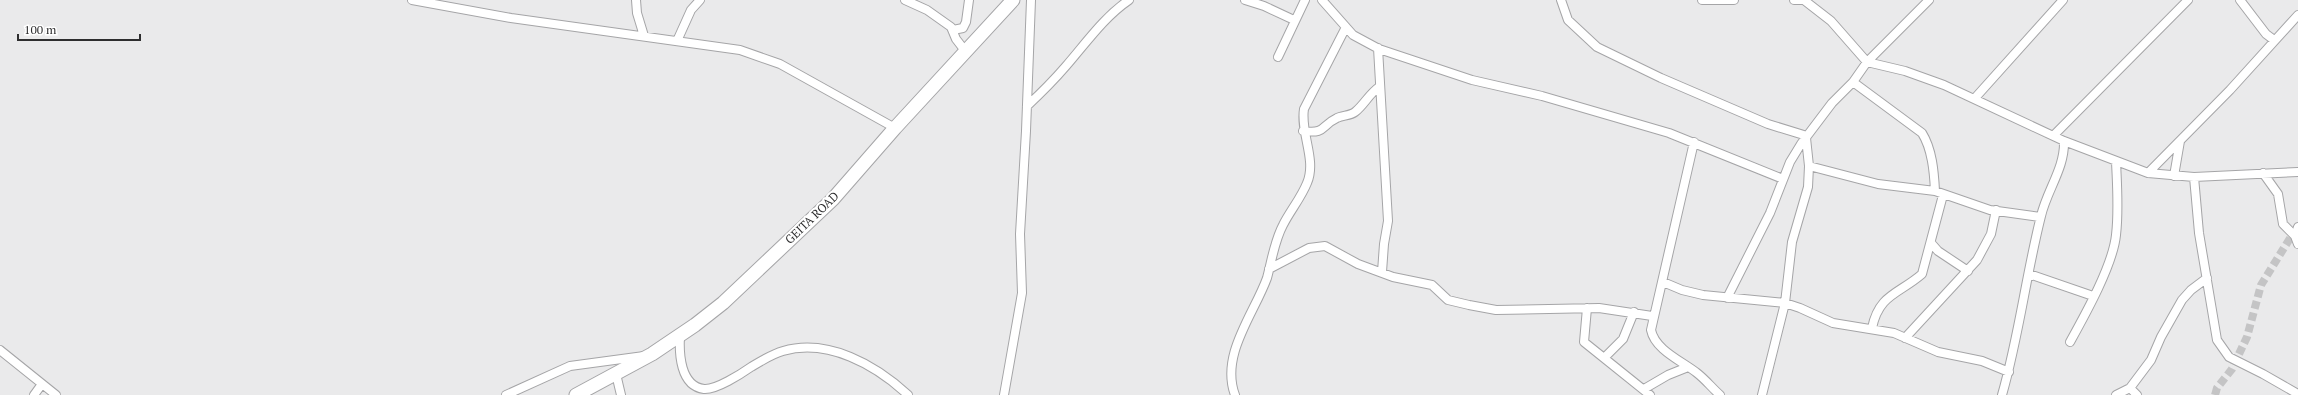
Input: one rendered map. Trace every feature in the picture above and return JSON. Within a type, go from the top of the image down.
[{"type":"highway","name":"GEITA ROAD","points":[[576,395],[652,354],[680,336],[723,302],[827,205],[1011,1]]},
{"type":"street","points":[[412,0],[461,4],[511,18],[740,50],[760,56],[809,79],[895,128]]},
{"type":"street","points":[[636,0],[637,14],[644,36]]},
{"type":"street","points":[[677,41],[691,10],[700,0]]},
{"type":"street","points":[[904,0],[940,18],[953,30],[956,39],[966,52]]},
{"type":"street","points":[[953,30],[963,28],[966,22],[969,0]]},
{"type":"street","points":[[1027,106],[1052,81],[1091,36],[1119,7],[1130,0]]},
{"type":"street","points":[[1245,0],[1264,6],[1294,20]]},
{"type":"street","points":[[1278,57],[1294,20],[1305,0]]},
{"type":"street","points":[[1322,0],[1353,36],[1378,48],[1472,80],[1582,107],[1694,142],[1783,179]]},
{"type":"street","points":[[1561,0],[1568,20],[1597,47],[1661,78],[1768,124],[1806,137]]},
{"type":"street","points":[[1702,0],[1734,0]]},
{"type":"street","points":[[1794,0],[1804,0],[1830,21],[1866,62],[1906,71],[1975,98],[2064,141],[2148,173],[2194,177],[2298,172]]},
{"type":"street","points":[[1727,298],[1770,213],[1790,162],[1806,137],[1832,103],[1853,82],[1866,62],[1929,0]]},
{"type":"street","points":[[1975,98],[2063,0]]},
{"type":"street","points":[[2054,135],[2188,0]]},
{"type":"street","points":[[2240,0],[2266,34],[2274,40]]},
{"type":"street","points":[[1004,395],[1022,293],[1020,234],[1032,1]]},
{"type":"street","points":[[2148,173],[2230,90],[2298,15]]},
{"type":"street","points":[[1235,395],[1231,382],[1232,369],[1242,328],[1252,312],[1269,269],[1282,226],[1307,184],[1310,174],[1310,158],[1302,122],[1304,109],[1346,27]]},
{"type":"street","points":[[1378,48],[1379,87],[1388,221],[1384,244],[1382,272]]},
{"type":"street","points":[[1853,82],[1922,133],[1927,141],[1932,159],[1935,191]]},
{"type":"street","points":[[1303,131],[1317,132],[1323,130],[1337,118],[1353,113],[1367,96],[1379,87]]},
{"type":"street","points":[[1762,395],[1785,303],[1792,242],[1808,187],[1809,166],[1806,137]]},
{"type":"street","points":[[2002,395],[2020,326],[2040,217],[2047,193],[2062,165],[2064,141]]},
{"type":"street","points":[[2174,176],[2180,141]]},
{"type":"street","points":[[1694,142],[1663,282],[1652,316],[1652,338],[1688,367],[1714,393]]},
{"type":"street","points":[[2070,342],[2084,319],[2109,263],[2116,237],[2118,191],[2116,161]]},
{"type":"street","points":[[1809,166],[1878,184],[1935,191],[1943,195],[1996,210],[2040,217]]},
{"type":"street","points":[[2263,173],[2278,194],[2283,224],[2297,234]]},
{"type":"street","points":[[2194,177],[2199,233],[2217,340],[2222,349],[2236,362],[2263,374],[2298,394]]},
{"type":"street","points":[[1872,328],[1877,310],[1884,300],[1922,274],[1943,195]]},
{"type":"street","points":[[1905,338],[1968,271],[1986,247],[1996,210]]},
{"type":"street","points":[[1931,243],[1938,251],[1968,271]]},
{"type":"street","points":[[1269,269],[1309,248],[1325,246],[1358,264],[1405,280],[1432,285],[1448,300],[1496,310],[1587,308],[1634,312],[1652,316]]},
{"type":"street","points":[[2029,274],[2093,296]]},
{"type":"street","points":[[2116,395],[2130,388],[2151,360],[2161,337],[2182,300],[2191,290],[2207,278]]},
{"type":"street","points":[[1663,282],[1682,290],[1727,298],[1785,303],[1833,323],[1872,328],[1894,333],[1938,352],[1982,361],[2008,372]]},
{"type":"street","points":[[1587,308],[1584,342],[1650,395]]},
{"type":"street","points":[[1604,358],[1622,339],[1634,312]]},
{"type":"street","points":[[680,336],[679,356],[683,371],[694,385],[704,389],[719,385],[783,351],[808,347],[833,350],[851,357],[874,369],[908,395]]},
{"type":"street","points":[[0,350],[56,395]]},
{"type":"street","points":[[506,395],[570,366],[652,354]]},
{"type":"street","points":[[1644,389],[1668,375],[1688,367]]},
{"type":"street","points":[[616,374],[621,395]]},
{"type":"street","points":[[34,395],[42,384]]},
{"type":"street","points":[[2130,388],[2137,395]]},
{"type":"tunnel","points":[[2215,395],[2217,388],[2232,369],[2247,337],[2261,285],[2292,235]]}]
